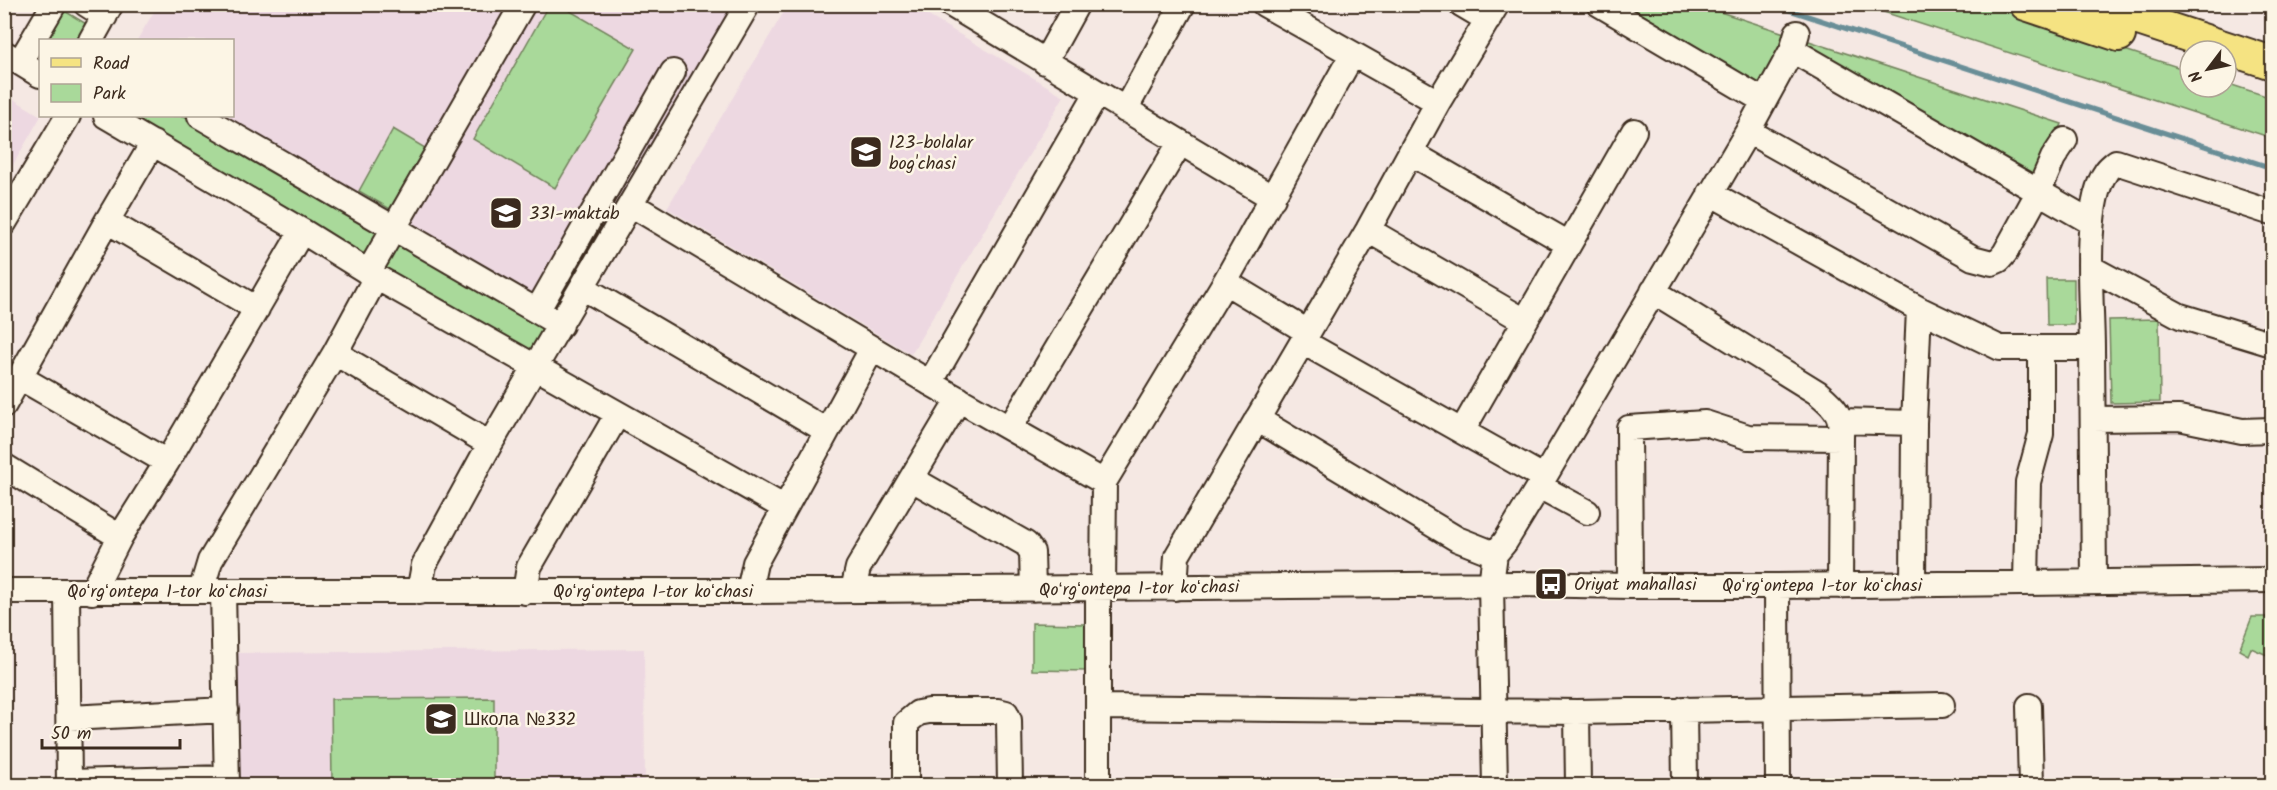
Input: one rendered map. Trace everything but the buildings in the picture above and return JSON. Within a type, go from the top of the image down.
[{"type":"main road","points":[[2026,4],[2110,13],[2272,63]]},
{"type":"main road","points":[[2110,13],[2178,51]]},
{"type":"main road","points":[[2238,74],[2272,85]]},
{"type":"street","points":[[39,74],[12,58],[54,4]]},
{"type":"street","points":[[67,591],[69,784],[227,782],[226,710],[210,561],[335,353],[394,229],[524,4]]},
{"type":"street","points":[[419,592],[424,565],[490,444],[748,4]]},
{"type":"street","points":[[950,4],[1273,198]]},
{"type":"street","points":[[1045,62],[1077,4]]},
{"type":"street","points":[[1125,110],[1183,4]]},
{"type":"street","points":[[1264,4],[1438,102]]},
{"type":"street","points":[[1175,588],[1177,556],[1368,230],[1438,102],[1492,12],[1461,4]]},
{"type":"street","points":[[1599,4],[1764,101]]},
{"type":"street","points":[[91,39],[101,8]]},
{"type":"street","points":[[1495,786],[1491,584],[1495,554],[1505,542],[1541,482],[1748,131],[1794,41],[2091,222]]},
{"type":"street","points":[[1098,786],[1100,589],[1104,482],[1225,282],[1352,55]]},
{"type":"street","points":[[537,311],[673,72]]},
{"type":"street","points":[[930,383],[1097,93]]},
{"type":"street","points":[[4,223],[67,117]]},
{"type":"street","points":[[108,117],[302,231],[372,275],[785,508]]},
{"type":"street","points":[[202,117],[561,325]]},
{"type":"street","points":[[1462,431],[1634,131]]},
{"type":"street","points":[[1748,131],[1983,262],[1992,263],[2006,253],[2039,191],[2052,158],[2065,140]]},
{"type":"street","points":[[4,405],[106,221],[153,143]]},
{"type":"street","points":[[1010,428],[1180,143]]},
{"type":"street","points":[[1411,153],[1569,244]]},
{"type":"street","points":[[2094,582],[2091,222],[2097,190],[2106,171],[2116,162],[2272,213]]},
{"type":"street","points":[[1710,193],[1919,309],[2000,348],[2092,348]]},
{"type":"street","points":[[632,205],[872,349],[1104,482]]},
{"type":"street","points":[[106,221],[257,309]]},
{"type":"street","points":[[1368,230],[1525,321]]},
{"type":"street","points":[[92,592],[120,537],[167,462],[302,231]]},
{"type":"street","points":[[2091,268],[2180,316],[2272,343]]},
{"type":"street","points":[[1225,282],[1305,337],[1462,431],[1587,512]]},
{"type":"street","points":[[582,288],[827,431]]},
{"type":"street","points":[[1653,291],[1818,393],[1834,406],[1841,429],[1840,586]]},
{"type":"street","points":[[1913,585],[1914,423],[1919,309]]},
{"type":"street","points":[[2026,584],[2028,482],[2041,435],[2041,348]]},
{"type":"street","points":[[748,591],[755,563],[872,349]]},
{"type":"street","points":[[335,353],[490,444]]},
{"type":"street","points":[[21,378],[167,462]]},
{"type":"street","points":[[853,590],[858,568],[959,399]]},
{"type":"street","points":[[525,592],[530,567],[617,415]]},
{"type":"street","points":[[2093,419],[2179,418],[2241,431],[2272,430]]},
{"type":"street","points":[[1257,419],[1457,539],[1495,554]]},
{"type":"street","points":[[1630,586],[1629,428],[1705,423],[1748,436],[1914,423]]},
{"type":"street","points":[[4,466],[120,537]]},
{"type":"street","points":[[912,479],[1026,544],[1032,552],[1033,589]]},
{"type":"street","name":"Qoʻrgʻontepa 1-tor koʻchasi","points":[[4,591],[748,591],[1491,584],[1840,586],[2272,580]]},
{"type":"street","points":[[1777,586],[1778,786]]},
{"type":"street","points":[[1098,707],[1577,712],[1942,705]]},
{"type":"street","points":[[2028,706],[2031,786]]},
{"type":"street","points":[[1684,709],[1685,786]]},
{"type":"street","points":[[69,718],[226,710]]},
{"type":"street","points":[[906,786],[906,723],[918,713],[929,711],[1006,713],[1009,720],[1010,786]]},
{"type":"street","points":[[1577,712],[1578,786]]},
{"type":"shaded area","name":"331-maktab","points":[[158,5],[737,5],[562,310],[226,117],[234,117],[234,39],[138,39]]},
{"type":"shaded area","name":"123-bolalar bog'chasi","points":[[788,5],[910,5],[1064,96],[911,354],[667,208]]},
{"type":"shaded area","points":[[5,94],[40,117],[5,179]]},
{"type":"shaded area","name":"Школа №332","points":[[644,649],[645,785],[239,785],[238,653]]},
{"type":"green space","points":[[549,4],[560,5],[636,49],[555,188],[473,139]]},
{"type":"green space","points":[[1613,5],[1699,5],[2062,124],[2038,179],[1790,35],[1762,83],[1755,85]]},
{"type":"green space","points":[[1862,5],[1985,5],[2178,67],[2178,99],[2238,99],[2238,87],[2272,98],[2272,138]]},
{"type":"green space","points":[[63,10],[88,25],[80,39],[46,39]]},
{"type":"green space","points":[[124,117],[186,117],[373,226],[378,232],[367,259]]},
{"type":"green space","points":[[393,129],[425,148],[390,209],[359,191]]},
{"type":"green space","points":[[398,241],[548,329],[532,355],[381,268]]},
{"type":"green space","points":[[2046,279],[2074,279],[2074,325],[2047,325]]},
{"type":"green space","points":[[2159,319],[2160,402],[2111,403],[2109,320]]},
{"type":"green space","points":[[2252,617],[2272,617],[2272,657],[2251,648],[2248,655],[2239,650]]},
{"type":"green space","points":[[1032,623],[1087,624],[1087,671],[1032,670]]},
{"type":"green space","points":[[494,698],[494,785],[332,785],[331,699]]},
{"type":"waterway","points":[[1771,4],[2272,168]]},
{"type":"place","name":"123-bolalar bog'chasi","points":[[866,152]]},
{"type":"place","name":"331-maktab","points":[[506,213]]},
{"type":"place","name":"Oriyat mahallasi","points":[[1551,584]]},
{"type":"place","name":"Школа №332","points":[[441,719]]}]
